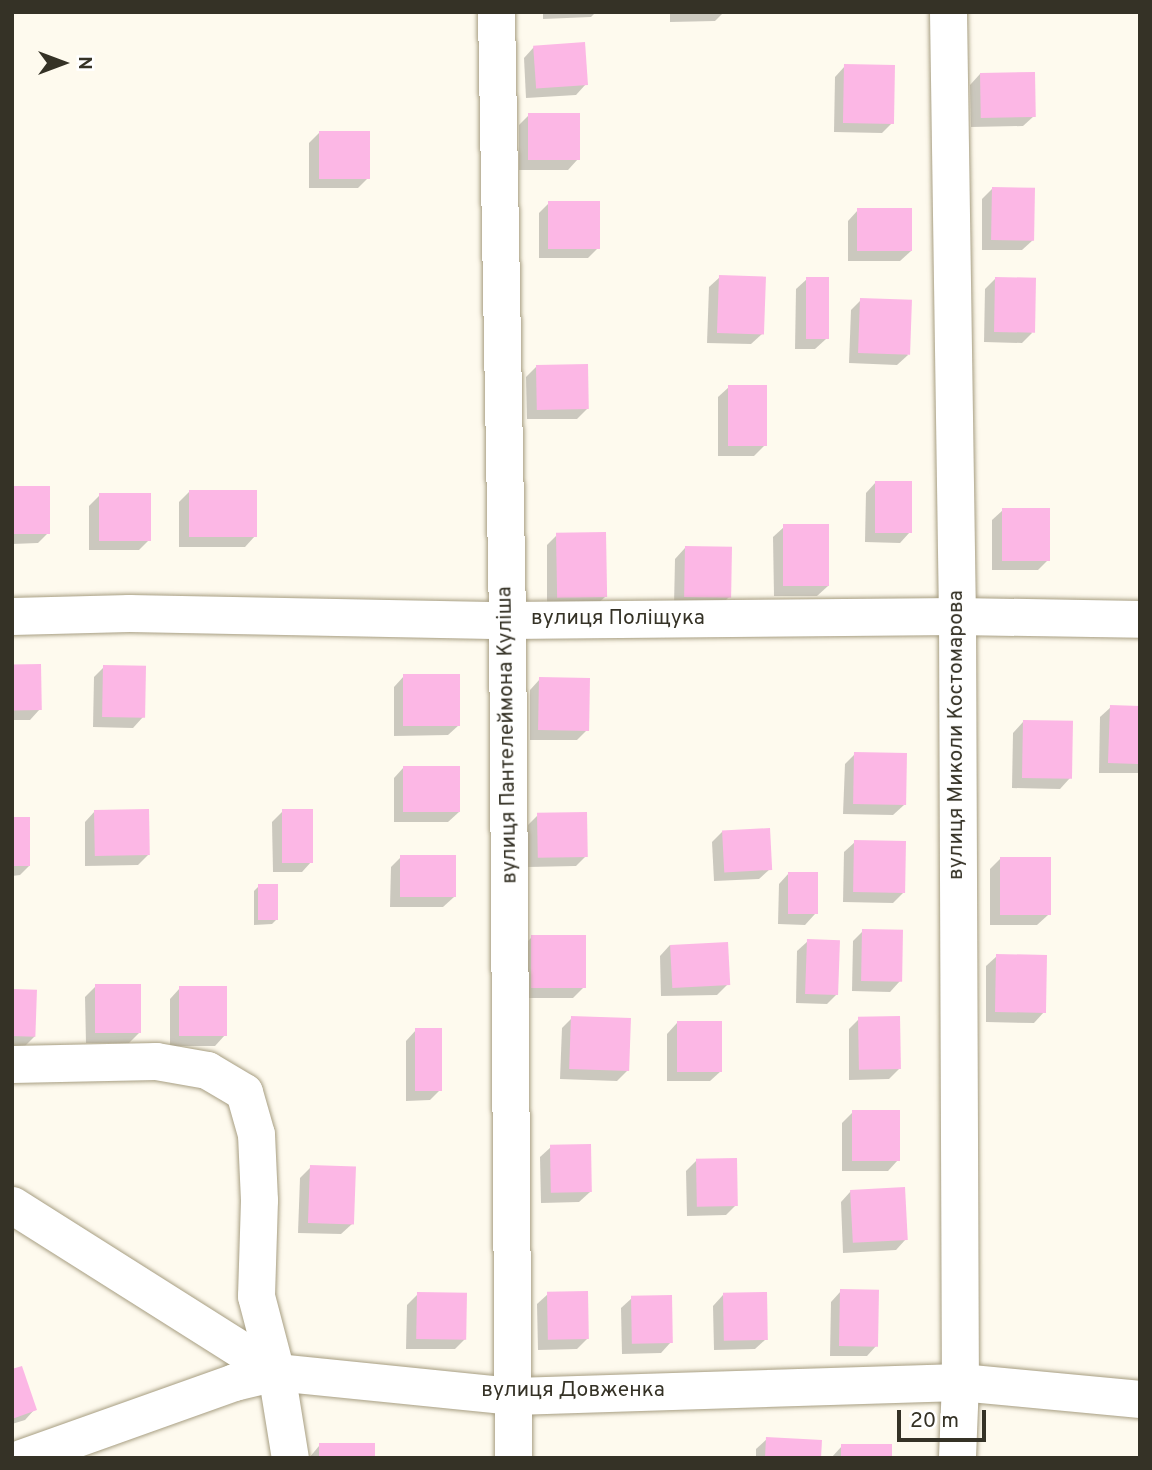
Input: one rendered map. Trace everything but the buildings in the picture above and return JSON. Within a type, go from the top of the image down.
[{"type":"street","name":"вулиця Пантелеймона Куліша","points":[[496,12],[507,620],[513,1458]]},
{"type":"street","name":"вулиця Миколи Костомарова","points":[[948,12],[957,616],[960,1382],[957,1458]]},
{"type":"street","name":"вулиця Поліщука","points":[[12,616],[129,613],[507,620],[957,616],[1140,620]]},
{"type":"street","points":[[12,1064],[156,1061],[207,1070],[244,1092],[256,1134],[259,1200],[256,1296],[276,1372],[290,1458]]},
{"type":"street","points":[[12,1205],[276,1372]]},
{"type":"street","name":"вулиця Довженка","points":[[21,1458],[234,1382],[276,1372],[514,1396],[960,1382],[1140,1399]]}]
